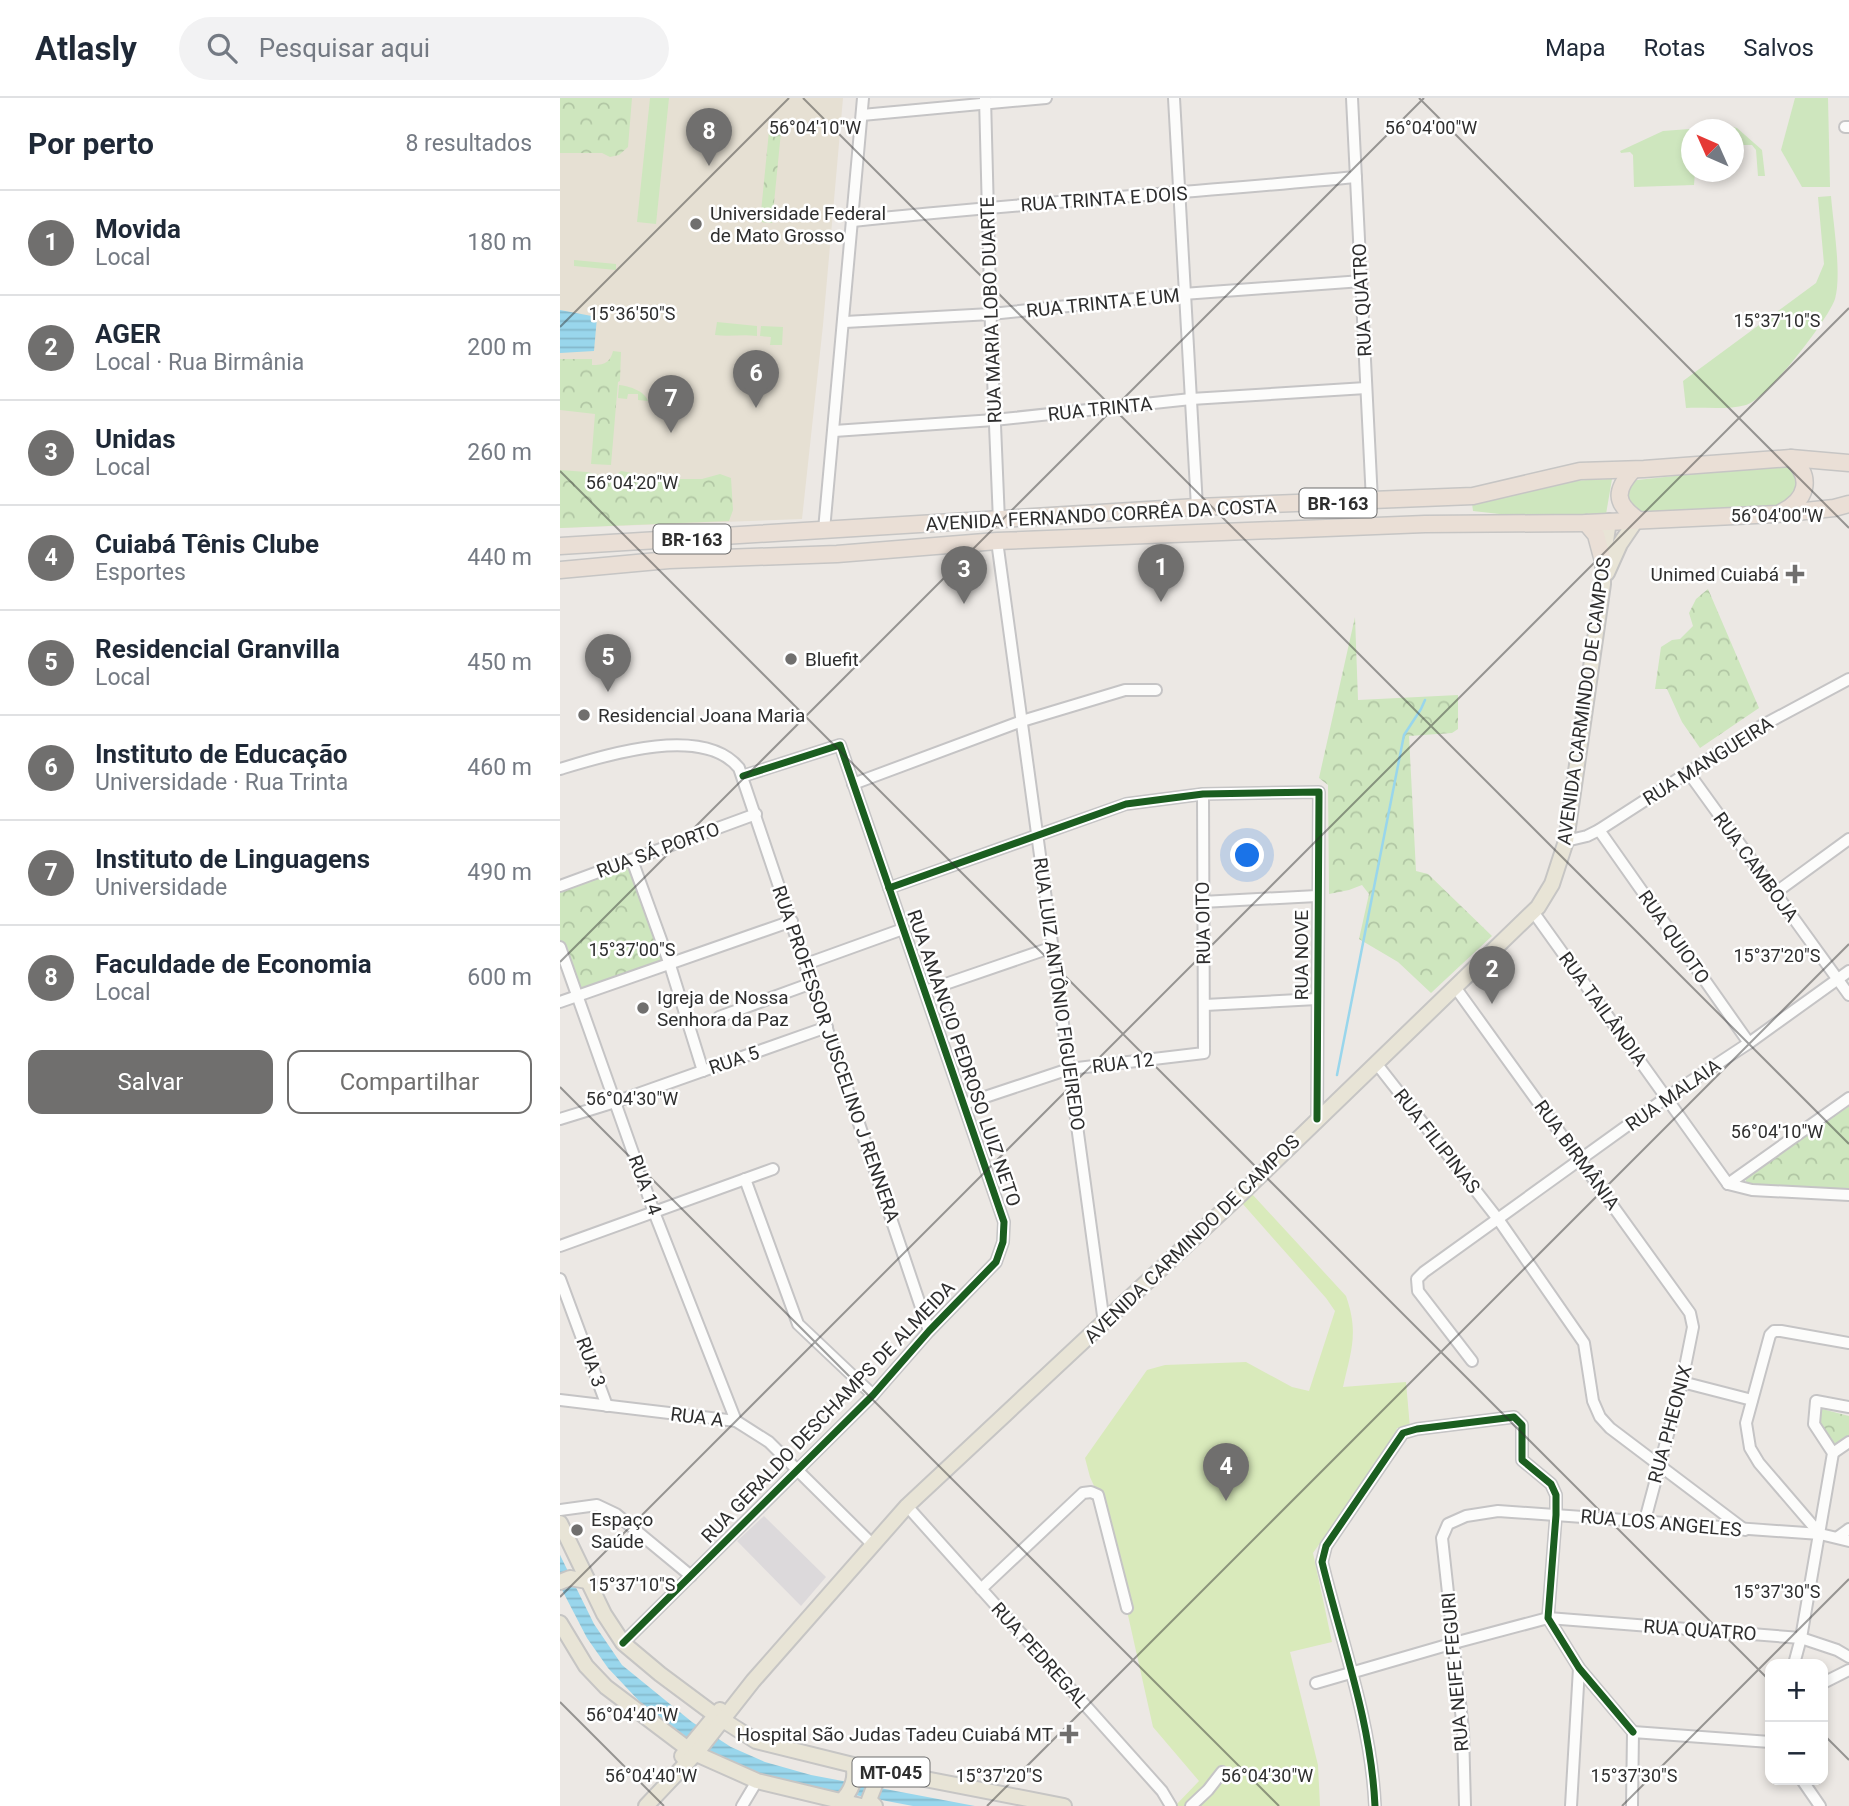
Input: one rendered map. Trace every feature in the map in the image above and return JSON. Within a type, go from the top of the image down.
[{"type":"highway","name":"AVENIDA FERNANDO CORRÊA DA COSTA","points":[[560,547],[1197,507],[1473,496],[1580,471],[1633,470],[1791,458],[1849,463]]},
{"type":"highway","points":[[1777,514],[1795,506],[1805,485],[1803,472],[1791,458]]},
{"type":"highway","points":[[1609,521],[1624,480],[1633,470]]},
{"type":"highway","points":[[1619,492],[1620,504],[1637,519]]},
{"type":"highway","name":"AVENIDA FERNANDO CORRÊA DA COSTA","points":[[560,570],[997,541],[1425,524],[1586,523],[1777,514],[1849,504]]},
{"type":"highway","points":[[1586,523],[1596,535],[1603,561]]},
{"type":"highway","points":[[764,556],[776,549],[813,546],[819,542],[824,530]]},
{"type":"main road","points":[[1603,584],[1620,544],[1637,519]]},
{"type":"main road","name":"AVENIDA CARMINDO DE CAMPOS","points":[[646,1806],[715,1722],[907,1506],[1104,1323],[1534,913],[1552,884],[1566,841],[1603,584],[1603,561],[1609,521]]},
{"type":"main road","name":"AVENIDA FERNANDO CORRÊA DA COSTA","points":[[560,578],[623,564]]},
{"type":"main road","name":"MT-045","points":[[560,1523],[604,1614],[623,1643],[715,1722],[755,1741],[854,1770],[897,1773],[1064,1806]]},
{"type":"main road","points":[[560,1562],[572,1549]]},
{"type":"main road","points":[[565,1580],[587,1581]]},
{"type":"main road","name":"MT-045","points":[[560,1623],[586,1666],[606,1687],[693,1750],[757,1781],[858,1803]]},
{"type":"main road","points":[[854,1770],[858,1803]]},
{"type":"main road","points":[[858,1803],[878,1777],[897,1773]]},
{"type":"street","points":[[824,530],[845,322],[863,98]]},
{"type":"street","points":[[862,115],[985,101],[1046,98]]},
{"type":"street","points":[[1174,98],[1197,507]]},
{"type":"street","name":"RUA QUATRO","points":[[1352,98],[1372,502]]},
{"type":"street","name":"RUA MARIA LOBO DUARTE","points":[[985,101],[999,521]]},
{"type":"street","name":"RUA TRINTA E DOIS","points":[[853,221],[988,206],[1178,194],[1356,177]]},
{"type":"street","name":"RUA TRINTA E UM","points":[[845,322],[991,314],[1362,281]]},
{"type":"street","name":"RUA TRINTA","points":[[834,431],[994,420],[1191,399],[1366,388]]},
{"type":"street","name":"RUA LUIZ ANTÔNIO FIGUEIREDO","points":[[997,541],[1104,1323]]},
{"type":"street","name":"RUA MANGUEIRA","points":[[1566,841],[1599,830],[1754,730],[1849,679]]},
{"type":"street","points":[[853,785],[1022,721],[1125,690],[1156,690]]},
{"type":"street","name":"RUA AMANCIO PEDROSO LUIZ NETO","points":[[743,776],[840,745],[1004,1222]]},
{"type":"street","points":[[560,769],[625,751],[685,747],[722,753],[736,764],[743,776]]},
{"type":"street","name":"RUA CAMBOJA","points":[[1688,772],[1849,995]]},
{"type":"street","name":"RUA PROFESSOR JUSCELINO J RENNERA","points":[[743,776],[929,1331]]},
{"type":"street","name":"RUA NOVE","points":[[1203,794],[1319,792],[1317,1119]]},
{"type":"street","points":[[889,888],[1126,804],[1203,794]]},
{"type":"street","name":"RUA OITO","points":[[1203,794],[1204,1053]]},
{"type":"street","name":"RUA SÁ PORTO","points":[[560,886],[755,814]]},
{"type":"street","name":"RUA QUIOTO","points":[[1599,830],[1749,1043]]},
{"type":"street","points":[[1775,893],[1849,839]]},
{"type":"street","points":[[632,860],[670,962],[703,1071]]},
{"type":"street","points":[[1202,902],[1317,896]]},
{"type":"street","name":"RUA TAILÂNDIA","points":[[1534,913],[1728,1184]]},
{"type":"street","points":[[560,1002],[792,922]]},
{"type":"street","points":[[806,964],[903,929]]},
{"type":"street","name":"RUA 14","points":[[560,947],[654,1212],[736,1422]]},
{"type":"street","points":[[925,991],[1053,947]]},
{"type":"street","name":"RUA MALAIA","points":[[1472,1361],[1426,1303],[1418,1291],[1417,1279],[1667,1097],[1749,1043],[1849,971]]},
{"type":"street","points":[[719,1017],[812,983]]},
{"type":"street","name":"RUA BIRMÂNIA","points":[[1455,987],[1690,1313],[1693,1327]]},
{"type":"street","points":[[1205,1005],[1317,999]]},
{"type":"street","name":"RUA 5","points":[[560,1119],[827,1027]]},
{"type":"street","name":"RUA 12","points":[[964,1104],[1069,1069],[1204,1053]]},
{"type":"street","name":"RUA FILIPINAS","points":[[1376,1063],[1497,1219],[1584,1343],[1593,1401],[1600,1417],[1610,1428],[1746,1530]]},
{"type":"street","points":[[1728,1184],[1849,1098]]},
{"type":"street","points":[[560,1246],[774,1169]]},
{"type":"street","points":[[745,1179],[798,1324],[873,1395]]},
{"type":"street","points":[[1728,1184],[1752,1190],[1849,1195]]},
{"type":"street","name":"RUA GERALDO DESCHAMPS DE ALMEIDA","points":[[623,1643],[873,1395],[929,1331],[996,1262],[1003,1242],[1004,1222]]},
{"type":"street","name":"RUA 3","points":[[560,1279],[607,1406]]},
{"type":"street","name":"RUA PHEONIX","points":[[1644,1520],[1682,1382],[1693,1327]]},
{"type":"street","points":[[1820,1535],[1759,1463],[1750,1448],[1746,1423],[1770,1335],[1774,1331],[1849,1343]]},
{"type":"street","points":[[1682,1382],[1752,1400]]},
{"type":"street","name":"RUA A","points":[[560,1400],[736,1422],[769,1442],[872,1544]]},
{"type":"street","points":[[1795,1659],[1833,1453],[1814,1424],[1816,1401],[1849,1407]]},
{"type":"street","points":[[1375,1806],[1368,1735],[1322,1562],[1326,1546],[1403,1433],[1514,1417],[1522,1426],[1522,1460],[1551,1484],[1556,1495],[1548,1618],[1579,1668],[1633,1732],[1632,1806]]},
{"type":"street","points":[[1833,1453],[1849,1442]]},
{"type":"street","points":[[981,1589],[1083,1493],[1091,1492],[1098,1495],[1126,1608]]},
{"type":"street","points":[[560,1510],[597,1505],[616,1514],[691,1576]]},
{"type":"street","name":"RUA PEDREGAL","points":[[907,1506],[1162,1790],[1171,1806]]},
{"type":"street","name":"RUA LOS ANGELES","points":[[1442,1538],[1448,1524],[1466,1516],[1498,1511],[1644,1520],[1843,1539]]},
{"type":"street","points":[[1843,1539],[1849,1529]]},
{"type":"street","name":"RUA NEIFE FEGURI","points":[[1442,1538],[1463,1730],[1465,1806]]},
{"type":"street","name":"RUA QUATRO","points":[[1317,1683],[1548,1618],[1801,1637],[1849,1657]]},
{"type":"street","points":[[1571,1806],[1579,1668]]},
{"type":"street","points":[[1828,1680],[1849,1670]]},
{"type":"street","points":[[1633,1732],[1765,1742]]},
{"type":"street","points":[[1191,1806],[1222,1772]]},
{"type":"street","points":[[742,1806],[757,1781]]},
{"type":"street","points":[[1805,1785],[1820,1806]]},
{"type":"shaded area","name":"Universidade Federal de Mato Grosso","points":[[560,98],[843,98],[802,519],[560,528]]},
{"type":"shaded area","points":[[764,1516],[826,1577],[801,1606],[737,1541]]},
{"type":"green space","points":[[560,98],[632,98],[628,147],[619,155],[610,157],[602,153],[560,153]]},
{"type":"green space","points":[[650,98],[669,98],[656,224],[637,222]]},
{"type":"green space","points":[[1795,98],[1828,98],[1830,187],[1802,187],[1781,150]]},
{"type":"green space","points":[[770,121],[782,122],[772,223],[760,222]]},
{"type":"green space","points":[[1681,130],[1681,182],[1694,182],[1694,185],[1634,187],[1633,155],[1620,151],[1663,131]]},
{"type":"green space","points":[[1744,134],[1762,150],[1765,176],[1758,176],[1756,150],[1752,145],[1744,145]]},
{"type":"green space","points":[[1831,196],[1837,289],[1835,299],[1821,324],[1781,375],[1755,400],[1746,405],[1732,407],[1686,408],[1683,381],[1816,283],[1824,264],[1818,197]]},
{"type":"green space","points":[[574,260],[616,264],[616,270],[574,266]]},
{"type":"green space","points":[[717,322],[757,326],[757,336],[715,335]]},
{"type":"green space","points":[[761,326],[783,327],[782,345],[770,345],[771,337],[760,336]]},
{"type":"green space","points":[[613,351],[621,352],[611,465],[591,464],[595,414],[560,410],[560,359],[592,359],[592,365],[600,365],[608,361]]},
{"type":"green space","points":[[619,385],[640,392],[648,401],[638,400],[638,394],[628,394],[627,399],[618,398]]},
{"type":"green space","points":[[1786,464],[1801,480],[1791,504],[1639,515],[1623,494],[1630,483],[1637,480]]},
{"type":"green space","points":[[560,470],[587,472],[611,478],[621,471],[668,479],[702,479],[720,474],[731,478],[733,510],[729,521],[560,528]]},
{"type":"green space","points":[[1612,479],[1605,520],[1535,518],[1473,511],[1472,503],[1566,481]]},
{"type":"green space","points":[[1708,589],[1759,708],[1700,748],[1682,722],[1667,689],[1655,689],[1661,647],[1672,640],[1680,639],[1693,626],[1689,613],[1696,599]]},
{"type":"green space","points":[[1355,617],[1358,700],[1458,695],[1458,729],[1452,733],[1409,736],[1416,871],[1428,874],[1492,936],[1431,993],[1398,962],[1359,939],[1369,894],[1362,885],[1329,894],[1328,785],[1319,778]]},
{"type":"green space","points":[[629,864],[664,961],[578,992],[560,941],[560,889]]},
{"type":"green space","points":[[1849,1106],[1849,1190],[1747,1187],[1745,1175]]},
{"type":"green space","points":[[1252,1194],[1346,1296],[1353,1332],[1343,1387],[1406,1382],[1410,1428],[1397,1428],[1394,1439],[1313,1553],[1332,1642],[1290,1652],[1318,1765],[1320,1806],[1175,1806],[1199,1781],[1153,1727],[1104,1508],[1085,1458],[1147,1370],[1165,1365],[1246,1362],[1292,1387],[1309,1391],[1335,1311],[1242,1203]]},
{"type":"green space","points":[[1822,1409],[1849,1416],[1849,1436],[1833,1446],[1819,1426]]},
{"type":"water","points":[[560,310],[597,317],[594,351],[560,353]]},
{"type":"water","points":[[560,1555],[594,1624],[622,1665],[692,1722],[731,1747],[765,1762],[811,1775],[975,1806],[913,1806],[781,1781],[726,1761],[688,1738],[641,1703],[608,1668],[587,1638],[560,1586]]},
{"type":"waterway","points":[[1337,1075],[1404,735],[1425,700]]},
{"type":"cycle path","points":[[623,1643],[873,1395],[929,1331],[996,1262],[1003,1242],[1004,1222],[840,745],[743,776]]},
{"type":"cycle path","points":[[889,888],[1126,804],[1203,794],[1319,792],[1317,1119]]},
{"type":"cycle path","points":[[1375,1806],[1362,1713],[1322,1562],[1326,1546],[1403,1433],[1514,1417],[1522,1425],[1522,1460],[1551,1484],[1556,1495],[1548,1618],[1579,1668],[1633,1732]]},
{"type":"place","name":"Faculdade de Economia","points":[[709,166]]},
{"type":"place","name":"Universidade Federal de Mato Grosso","points":[[696,224]]},
{"type":"place","name":"Instituto de Educação","points":[[756,408]]},
{"type":"place","name":"Instituto de Linguagens","points":[[671,433]]},
{"type":"place","name":"Unimed Cuiabá","points":[[1795,574]]},
{"type":"place","name":"Movida","points":[[1161,602]]},
{"type":"place","name":"Unidas","points":[[964,604]]},
{"type":"place","name":"Bluefit","points":[[791,659]]},
{"type":"place","name":"Residencial Granvilla","points":[[608,692]]},
{"type":"place","name":"Residencial Joana Maria","points":[[584,715]]},
{"type":"place","name":"AGER","points":[[1492,1004]]},
{"type":"place","name":"Igreja de Nossa Senhora da Paz","points":[[643,1008]]},
{"type":"place","name":"Cuiabá Tênis Clube","points":[[1226,1501]]},
{"type":"place","name":"Espaço Saúde","points":[[577,1530]]},
{"type":"place","name":"Hospital São Judas Tadeu Cuiabá MT","points":[[1069,1734]]}]
